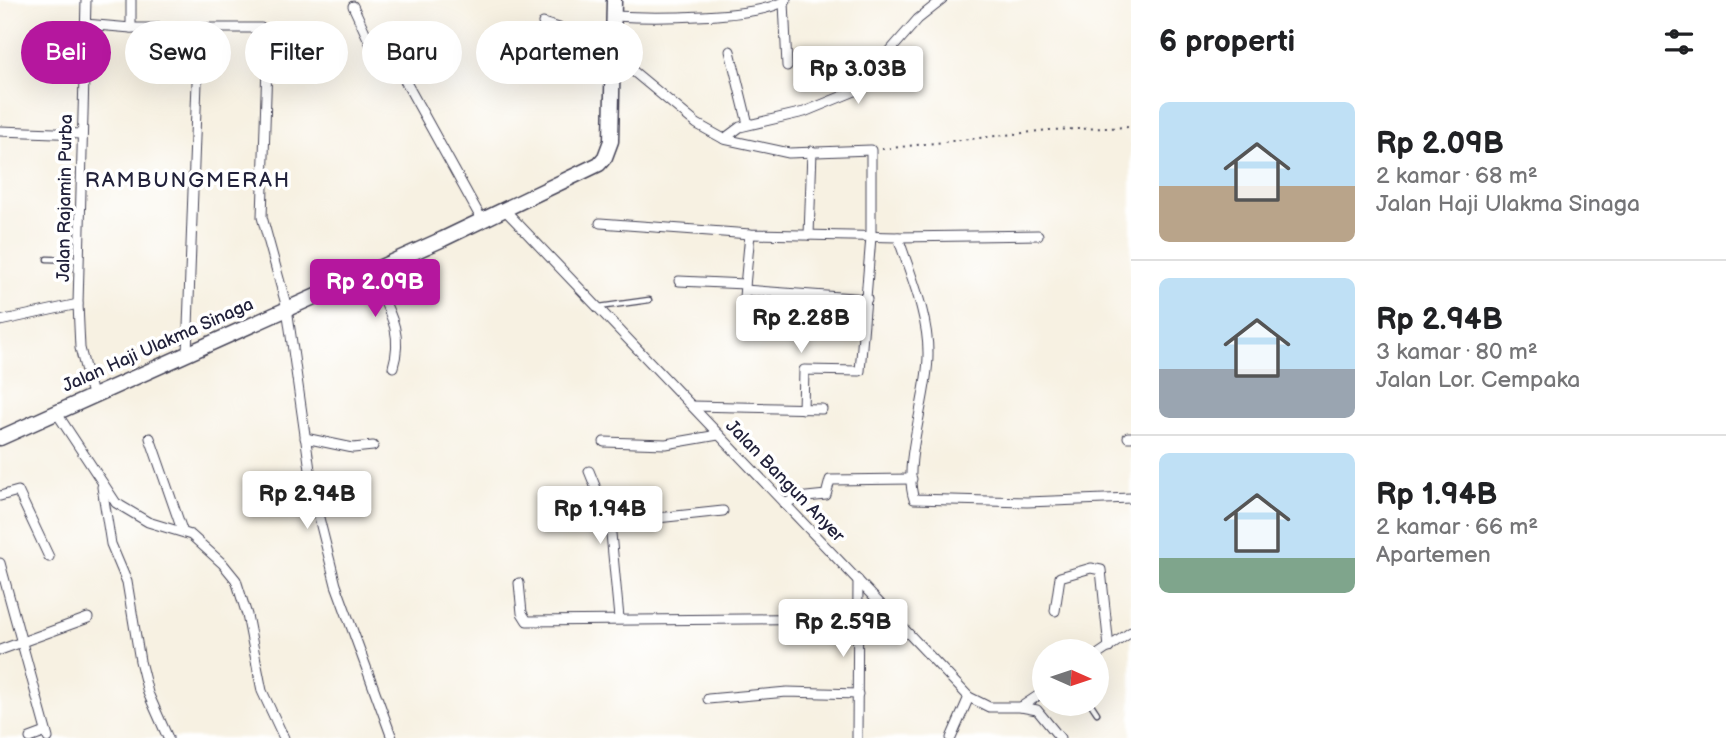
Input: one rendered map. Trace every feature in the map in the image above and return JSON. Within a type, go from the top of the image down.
[{"type":"main road","name":"Jalan Haji Ulakma Sinaga","points":[[614,0],[614,21]]},
{"type":"main road","name":"Jalan Haji Ulakma Sinaga","points":[[0,438],[482,220],[598,164],[605,157],[611,141],[612,84]]},
{"type":"street","name":"Jalan Rajamin Purba","points":[[85,21],[86,0]]},
{"type":"street","points":[[131,0],[131,21]]},
{"type":"street","points":[[724,139],[748,124],[804,113],[855,91],[918,19],[942,0]]},
{"type":"street","points":[[614,16],[713,15],[785,1],[787,66]]},
{"type":"street","points":[[353,6],[382,69],[387,74],[400,74],[403,77],[482,220]]},
{"type":"street","points":[[231,28],[261,28],[268,34],[262,218],[287,308],[314,498],[337,585],[392,738]]},
{"type":"street","points":[[730,51],[748,124]]},
{"type":"street","points":[[643,80],[697,124],[724,139],[771,151],[871,150],[871,237],[860,371],[804,370],[803,409]]},
{"type":"street","name":"Jalan Rajamin Purba","points":[[83,84],[78,304],[80,348],[92,395]]},
{"type":"street","points":[[187,354],[197,84]]},
{"type":"street","points":[[0,131],[82,134]]},
{"type":"street","points":[[809,235],[812,150]]},
{"type":"street","name":"Jalan Bangun Anyer","points":[[504,209],[970,697],[989,707],[1037,710],[1060,738]]},
{"type":"street","points":[[600,223],[750,234],[871,237],[1038,235]]},
{"type":"street","points":[[743,307],[750,234]]},
{"type":"street","points":[[898,237],[923,319],[928,356],[912,479],[914,499],[935,502],[1131,498]]},
{"type":"street","points":[[370,271],[397,331],[399,347],[393,367]]},
{"type":"street","points":[[679,281],[867,299]]},
{"type":"street","points":[[0,321],[78,304]]},
{"type":"street","points":[[692,406],[822,409]]},
{"type":"street","points":[[56,412],[116,503],[148,522],[182,530],[199,541],[236,580],[247,615],[262,691],[274,724],[284,738]]},
{"type":"street","points":[[604,442],[666,444],[718,435]]},
{"type":"street","points":[[150,438],[182,530]]},
{"type":"street","points":[[305,438],[353,448],[373,446]]},
{"type":"street","points":[[589,471],[610,523],[619,618]]},
{"type":"street","points":[[784,504],[797,498],[826,495],[830,480],[912,479]]},
{"type":"street","points":[[101,483],[111,544],[127,582],[148,693],[167,738]]},
{"type":"street","points":[[0,496],[18,491],[48,557]]},
{"type":"street","points":[[610,523],[723,511]]},
{"type":"street","points":[[0,563],[24,642],[47,735],[30,738]]},
{"type":"street","points":[[1055,611],[1060,577],[1091,568],[1101,570],[1108,639]]},
{"type":"street","points":[[857,738],[858,580]]},
{"type":"street","points":[[519,583],[522,613],[527,621],[619,618],[858,618]]},
{"type":"street","points":[[0,650],[88,618]]},
{"type":"street","points":[[1110,647],[1131,632]]},
{"type":"street","points":[[708,699],[787,692],[858,694]]},
{"type":"street","points":[[951,738],[970,697]]},
{"type":"street","points":[[1021,707],[1032,700]]},
{"type":"lane","points":[[47,259],[79,261]]},
{"type":"lane","points":[[598,307],[649,300]]},
{"type":"path","points":[[871,150],[1049,130],[1131,127]]},
{"type":"district","name":"RAMBUNGMERAH","points":[[188,180]]}]
